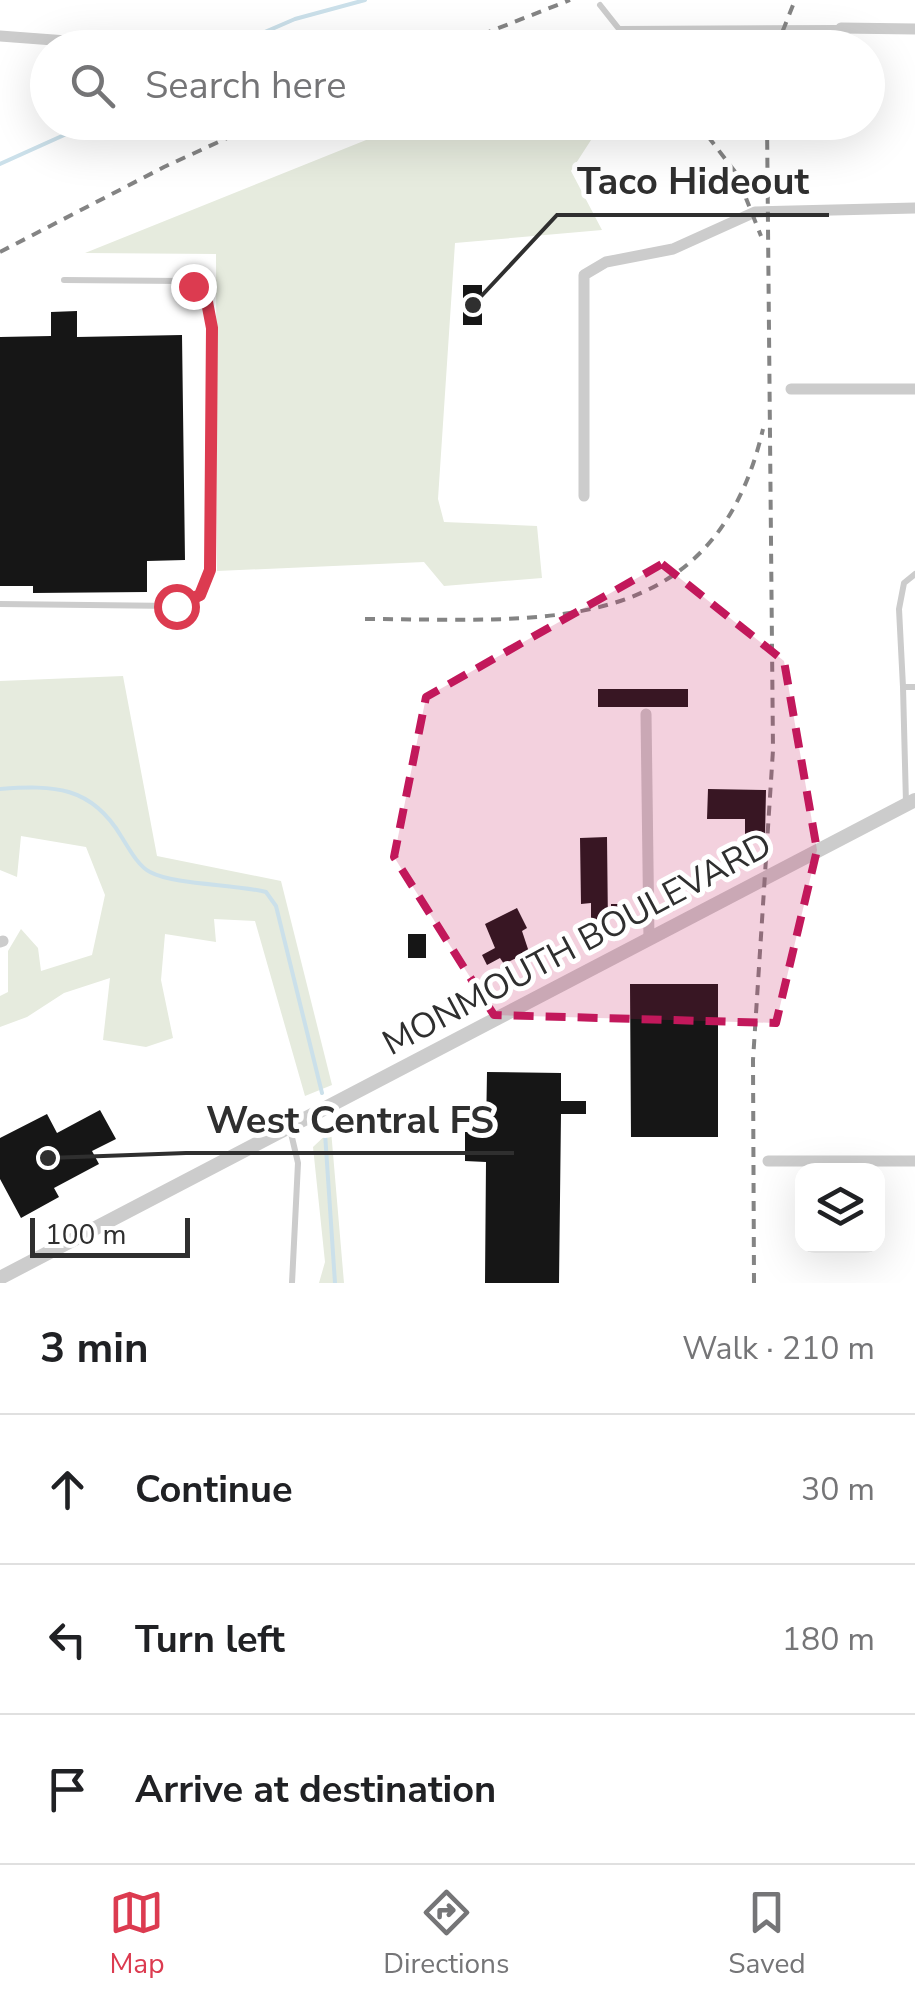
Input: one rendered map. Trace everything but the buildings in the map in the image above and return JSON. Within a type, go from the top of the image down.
[{"type":"street","points":[[840,28],[915,29]]},
{"type":"street","points":[[0,36],[30,38]]},
{"type":"street","points":[[584,496],[584,275],[606,262],[673,249],[754,212],[915,208]]},
{"type":"street","points":[[791,389],[915,389]]},
{"type":"street","points":[[646,714],[649,940]]},
{"type":"street","name":"MONMOUTH BOULEVARD","points":[[0,1278],[290,1130],[910,802]]},
{"type":"street","points":[[768,1162],[915,1161]]},
{"type":"lane","points":[[600,5],[618,29],[840,28]]},
{"type":"lane","points":[[0,604],[176,606],[200,595],[210,578],[212,328],[207,302],[182,282],[64,280]]},
{"type":"lane","points":[[910,802],[900,609],[904,582],[915,574]]},
{"type":"lane","points":[[902,687],[915,686]]},
{"type":"lane","points":[[290,1130],[298,1163],[292,1283]]},
{"type":"highlighted area","points":[[662,564],[784,661],[817,850],[776,1023],[494,1015],[394,857],[426,697]]},
{"type":"shaded area","points":[[366,140],[591,140],[571,171],[602,230],[455,243],[438,499],[444,522],[537,526],[542,578],[444,586],[424,562],[217,571],[216,254],[85,253]]},
{"type":"shaded area","points":[[123,676],[157,856],[281,881],[332,1085],[305,1096],[255,921],[214,919],[216,942],[165,934],[161,980],[173,1038],[146,1047],[103,1040],[110,978],[64,993],[27,1017],[0,1027],[0,996],[8,992],[8,951],[21,929],[38,948],[41,971],[92,955],[105,895],[86,847],[21,836],[17,877],[0,870],[0,681]]},
{"type":"shaded area","points":[[331,1130],[344,1283],[319,1283],[325,1262],[313,1147]]},
{"type":"waterway","points":[[270,30],[365,0]]},
{"type":"waterway","points":[[0,164],[53,140]]},
{"type":"waterway","points":[[0,789],[54,789],[84,798],[109,819],[150,872],[189,882],[266,892],[276,906],[322,1093]]},
{"type":"waterway","points":[[325,1133],[335,1283]]},
{"type":"railway","points":[[494,30],[570,0]]},
{"type":"railway","points":[[783,30],[795,0]]},
{"type":"railway","points":[[0,252],[223,140]]},
{"type":"railway","points":[[711,140],[736,173],[761,236]]},
{"type":"railway","points":[[754,1283],[753,1060],[773,750],[767,140]]},
{"type":"railway","points":[[365,619],[553,615],[610,604],[660,583],[704,549],[739,499],[763,429]]},
{"type":"place","name":"Taco Hideout","points":[[473,305]]},
{"type":"place","name":"West Central FS","points":[[48,1158]]},
{"type":"route","points":[[176,606],[200,595],[210,578],[212,328],[207,302],[193,286]]}]
